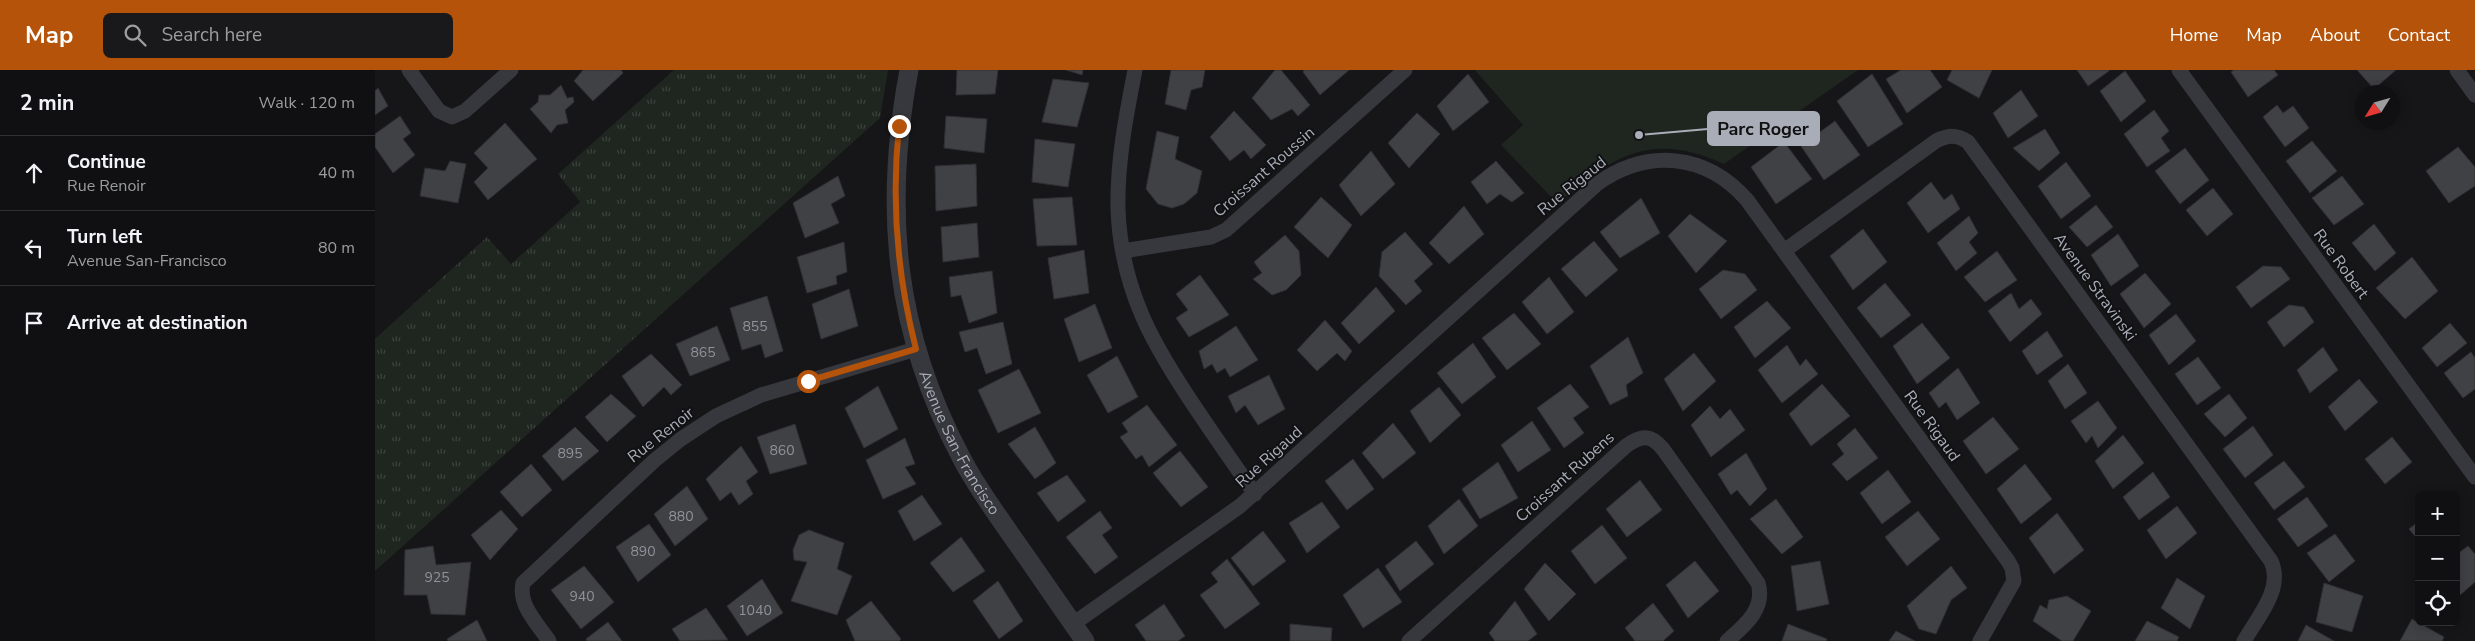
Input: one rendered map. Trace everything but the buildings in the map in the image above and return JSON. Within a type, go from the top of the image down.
[{"type":"street","points":[[409,70],[436,107],[445,116],[452,117],[465,111],[511,70]]},
{"type":"street","name":"Avenue San-Francisco","points":[[909,70],[899,126],[895,203],[901,277],[916,349],[941,418],[962,459],[982,492],[1085,641]]},
{"type":"street","points":[[1135,70],[1119,168],[1119,209],[1123,251],[1134,298],[1159,354],[1255,494]]},
{"type":"street","name":"Croissant Roussin","points":[[1123,251],[1211,237],[1227,230],[1405,70]]},
{"type":"street","name":"Rue Robert","points":[[2179,70],[2475,477]]},
{"type":"street","points":[[2457,70],[2475,95]]},
{"type":"street","name":"Avenue Stravinski","points":[[1783,250],[1936,141],[1951,135],[1960,137],[1968,142],[2271,561],[2276,578],[2274,588],[2244,641]]},
{"type":"street","name":"Rue Rigaud","points":[[1073,624],[1231,513],[1255,494],[1586,194],[1621,170],[1661,160],[1689,163],[1715,173],[1738,190],[2013,568],[2014,581],[1980,641]]},
{"type":"street","name":"Rue Renoir","points":[[549,641],[525,606],[522,598],[523,583],[681,438],[716,416],[761,395],[916,349]]},
{"type":"street","name":"Croissant Rubens","points":[[1409,641],[1626,446],[1643,436],[1653,438],[1663,449],[1759,583],[1760,598],[1753,615],[1727,641]]},
{"type":"green space","points":[[674,70],[888,70],[880,118],[375,571],[375,339],[487,237],[511,264],[580,202],[558,174]]},
{"type":"green space","points":[[1475,70],[1858,70],[1724,164],[1698,154],[1675,149],[1654,149],[1634,153],[1615,161],[1597,172],[1558,204],[1501,145],[1523,125]]},
{"type":"place","name":"Parc Roger","points":[[1639,135]]},
{"type":"route","points":[[808,381],[916,349],[904,298],[896,226],[895,180],[899,126]]}]
